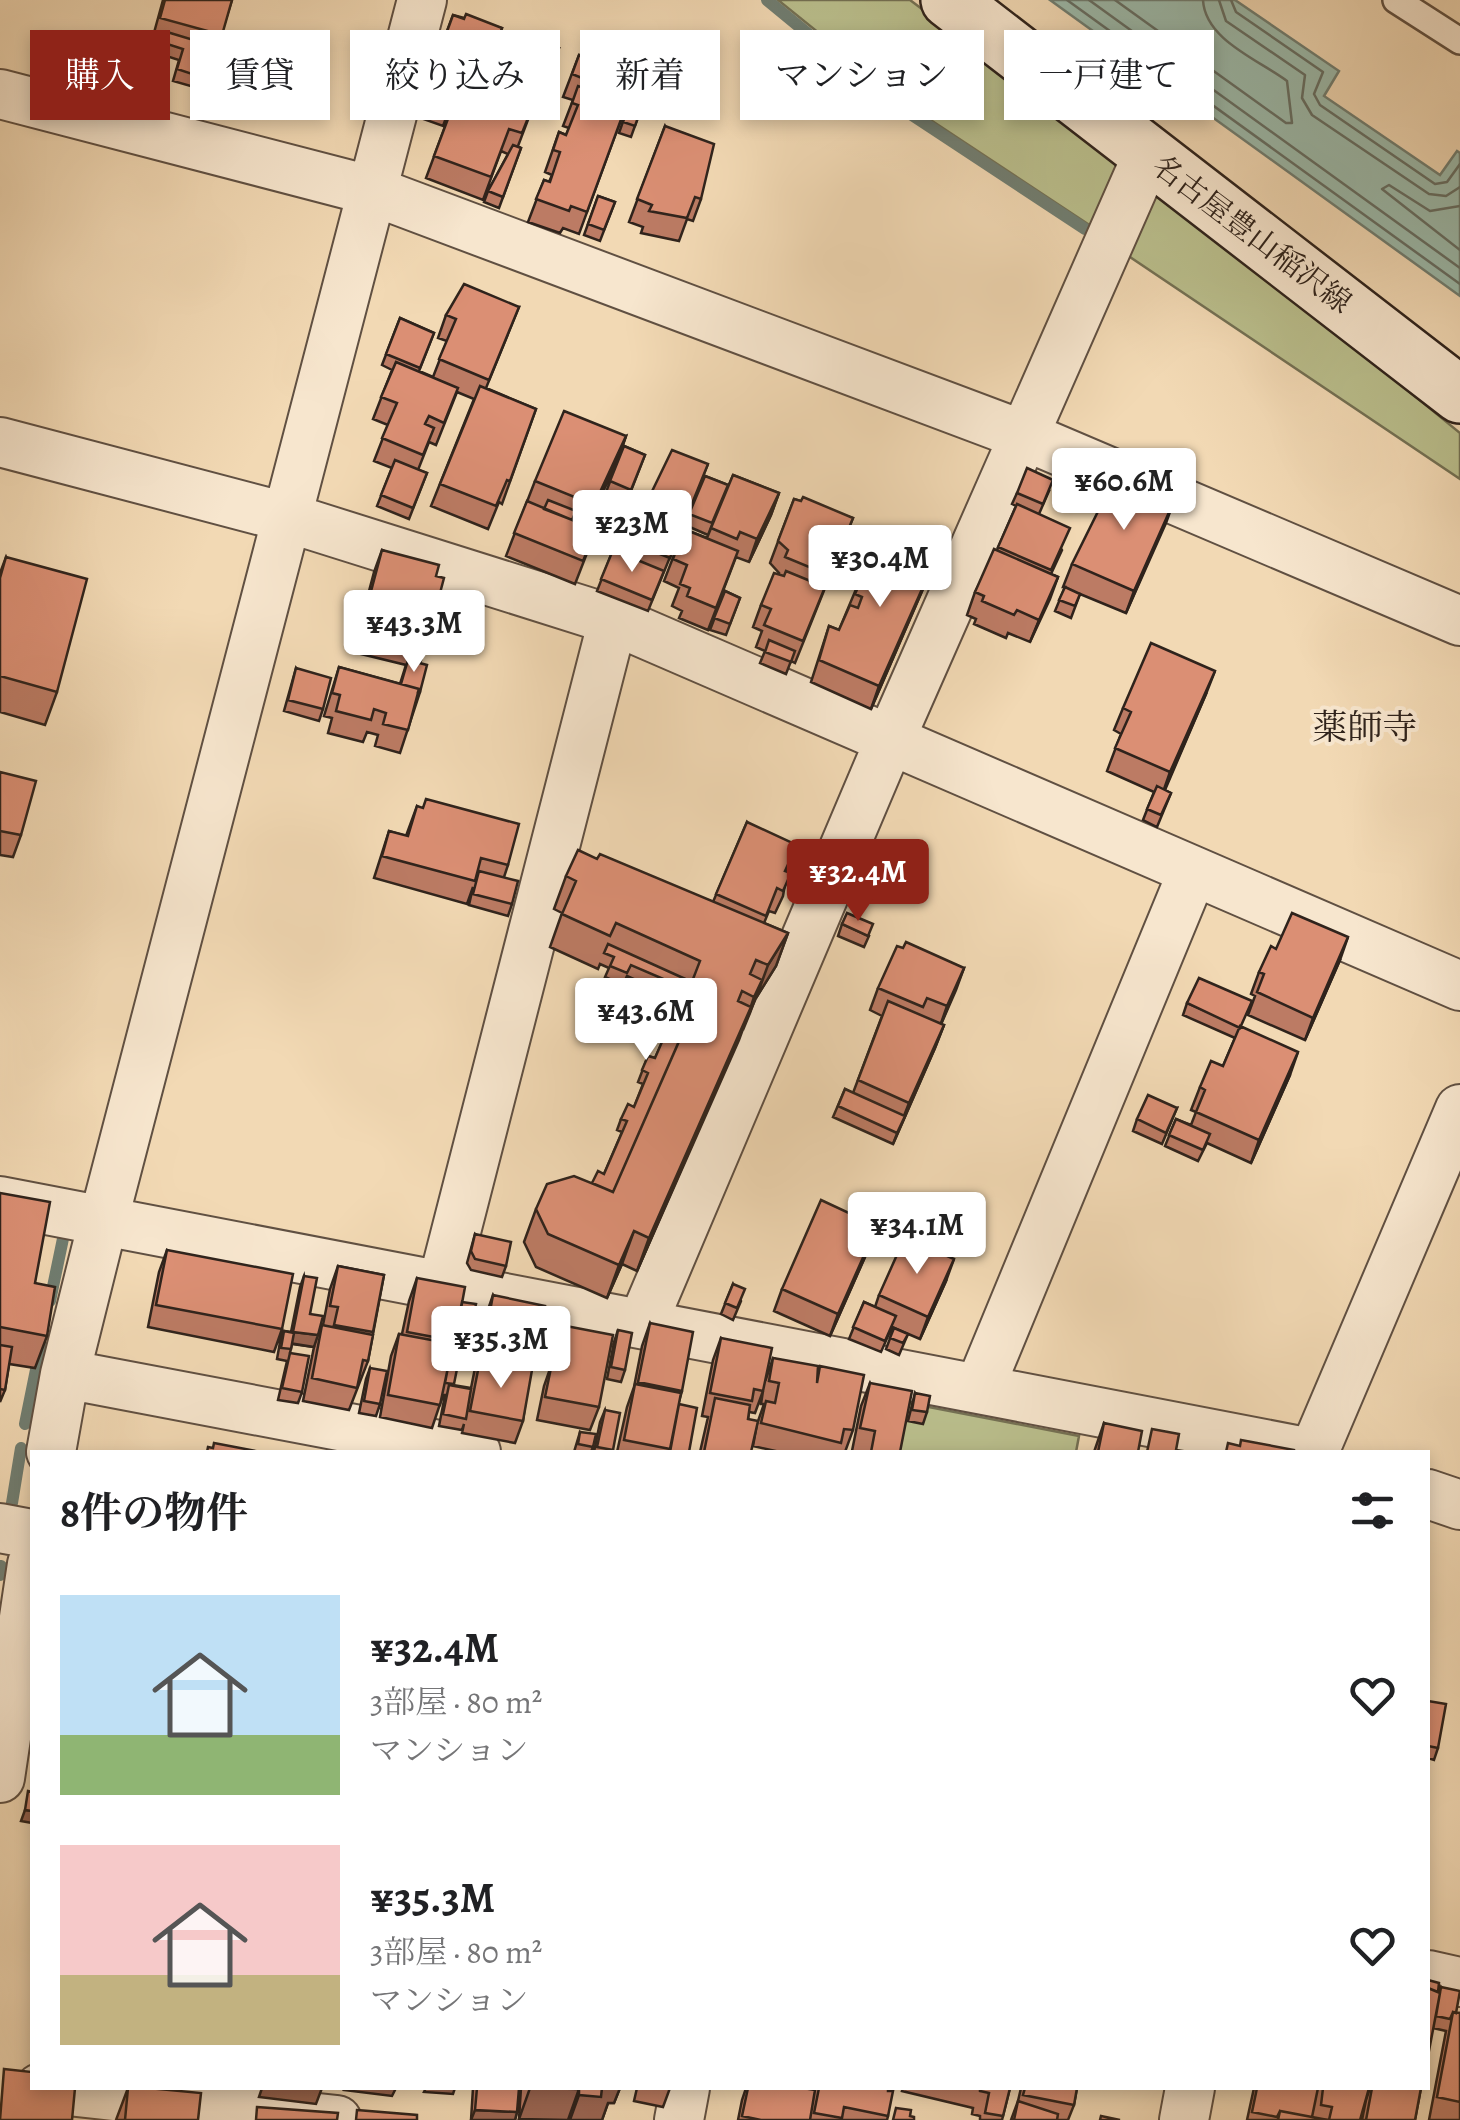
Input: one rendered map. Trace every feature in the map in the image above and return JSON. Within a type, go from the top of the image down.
[{"type":"main road","name":"名古屋豊山稲沢線","points":[[949,0],[1460,394]]},
{"type":"street","points":[[52,1450],[65,1374],[103,1222],[422,0]]},
{"type":"street","points":[[0,94],[373,191],[1025,436],[1460,621]]},
{"type":"street","points":[[642,1322],[889,742],[1148,154]]},
{"type":"street","points":[[0,442],[289,518],[613,620],[1460,986]]},
{"type":"street","points":[[442,1286],[613,620]]},
{"type":"street","points":[[980,1387],[1193,871]]},
{"type":"street","points":[[1311,1450],[1460,1109]]},
{"type":"street","points":[[0,1200],[1300,1450]]},
{"type":"street","points":[[65,1374],[465,1450]]},
{"type":"street","points":[[1430,1495],[1460,1505]]},
{"type":"street","points":[[0,1528],[30,1534]]},
{"type":"street","points":[[0,1778],[30,1577]]},
{"type":"street","points":[[1430,1976],[1460,1982]]},
{"type":"street","points":[[0,2082],[30,2086]]},
{"type":"street","points":[[72,2090],[200,2098],[337,2120]]},
{"type":"street","points":[[678,2120],[684,2090]]},
{"type":"street","points":[[1184,2120],[1190,2090]]},
{"type":"lane","points":[[1396,0],[1460,41]]},
{"type":"green space","points":[[778,0],[910,0],[950,30],[815,30]]},
{"type":"green space","points":[[984,56],[1004,71],[1004,120],[1069,120],[1117,156],[1121,169],[1097,230],[931,120],[984,120]]},
{"type":"green space","points":[[1159,186],[1460,433],[1460,479],[1121,251]]},
{"type":"green space","points":[[908,1403],[1079,1436],[1076,1450],[898,1450]]},
{"type":"water","points":[[1050,0],[1235,0],[1339,71],[1324,96],[1440,175],[1457,151],[1460,153],[1460,296],[1214,118],[1214,30],[1092,30]]},
{"type":"building","points":[[165,0],[232,0],[223,30],[204,30],[160,18]]},
{"type":"building","points":[[466,14],[502,28],[448,30],[453,15],[464,19]]},
{"type":"building","points":[[170,33],[190,39],[190,73],[177,69],[183,49],[170,45]]},
{"type":"building","points":[[579,55],[580,55],[580,77],[572,74]]},
{"type":"building","points":[[578,86],[580,120],[621,120],[587,212],[571,206],[569,211],[536,199],[544,180],[550,182],[560,152],[553,150],[559,132],[566,135],[578,105],[572,103]]},
{"type":"building","points":[[448,120],[527,120],[522,133],[509,129],[491,177],[434,156]]},
{"type":"building","points":[[665,126],[714,144],[701,199],[695,197],[687,218],[649,211],[652,205],[637,199]]},
{"type":"building","points":[[513,145],[521,148],[503,197],[488,191]]},
{"type":"building","points":[[598,196],[615,202],[604,230],[588,224]]},
{"type":"building","points":[[464,284],[519,307],[489,380],[439,359],[456,319],[446,315]]},
{"type":"building","points":[[400,318],[434,333],[420,368],[386,354]]},
{"type":"building","points":[[396,362],[458,388],[444,423],[429,416],[425,424],[434,428],[423,455],[382,438],[397,403],[381,397]]},
{"type":"building","points":[[480,386],[536,409],[510,481],[507,480],[496,506],[440,484]]},
{"type":"building","points":[[564,411],[626,436],[594,505],[535,481]]},
{"type":"building","points":[[624,446],[645,455],[631,490],[610,481]]},
{"type":"building","points":[[672,450],[708,464],[670,558],[628,541]]},
{"type":"building","points":[[395,460],[427,473],[413,508],[381,495]]},
{"type":"building","points":[[1027,468],[1053,480],[1043,504],[1017,493]]},
{"type":"building","points":[[733,475],[779,493],[757,539],[740,532],[737,539],[711,528]]},
{"type":"building","points":[[1116,475],[1174,501],[1134,591],[1072,564]]},
{"type":"building","points":[[705,476],[728,485],[712,523],[689,514]]},
{"type":"building","points":[[803,497],[853,518],[832,569],[824,566],[821,572],[785,557],[788,550],[778,541],[794,499],[801,501]]},
{"type":"building","points":[[548,500],[576,511],[572,520],[544,509]]},
{"type":"building","points":[[527,501],[596,530],[583,561],[514,533]]},
{"type":"building","points":[[1017,504],[1070,528],[1051,570],[998,547]]},
{"type":"building","points":[[684,529],[738,551],[716,608],[687,596],[690,588],[680,584],[687,565],[673,559]]},
{"type":"building","points":[[890,532],[938,553],[879,686],[819,660],[829,626],[839,630],[850,605],[858,608],[862,597],[855,594],[866,569],[873,572],[878,562],[869,558],[878,536],[887,540]]},
{"type":"building","points":[[994,549],[1058,577],[1039,620],[1017,610],[1014,615],[982,601],[984,596],[975,592]]},
{"type":"building","points":[[382,550],[439,565],[436,576],[444,578],[426,646],[361,629]]},
{"type":"building","points":[[613,550],[664,571],[652,600],[601,579]]},
{"type":"building","points":[[6,557],[87,579],[57,692],[0,676],[0,578]]},
{"type":"building","points":[[786,571],[825,587],[803,641],[764,625],[771,609],[761,605],[774,573],[784,576]]},
{"type":"building","points":[[1065,587],[1080,594],[1075,606],[1059,600]]},
{"type":"building","points":[[725,591],[740,598],[730,624],[714,618]]},
{"type":"building","points":[[769,640],[795,651],[791,662],[765,652]]},
{"type":"building","points":[[1151,643],[1215,671],[1170,772],[1115,748],[1131,712],[1123,708]]},
{"type":"building","points":[[408,660],[427,665],[420,692],[401,684]]},
{"type":"building","points":[[339,667],[419,689],[408,730],[383,724],[386,713],[374,709],[371,720],[336,711],[340,695],[332,693]]},
{"type":"building","points":[[296,668],[331,678],[323,709],[288,700]]},
{"type":"building","points":[[0,772],[36,781],[21,835],[0,831]]},
{"type":"building","points":[[1157,786],[1171,793],[1161,815],[1147,809]]},
{"type":"building","points":[[426,799],[519,824],[508,865],[481,858],[475,881],[382,856],[389,831],[408,836],[417,806],[423,808]]},
{"type":"building","points":[[747,822],[797,845],[785,871],[791,873],[783,891],[777,888],[766,916],[716,894]]},
{"type":"building","points":[[578,850],[597,859],[600,854],[788,933],[768,965],[756,960],[750,974],[762,980],[754,997],[742,991],[738,1001],[751,1007],[649,1238],[634,1231],[619,1265],[548,1234],[536,1209],[547,1184],[574,1176],[613,1192],[704,984],[693,979],[700,961],[616,923],[610,936],[562,914],[576,881],[566,876]]},
{"type":"building","points":[[479,871],[518,881],[512,904],[473,894]]},
{"type":"building","points":[[847,913],[873,924],[868,936],[842,924]]},
{"type":"building","points":[[1292,913],[1348,937],[1313,1018],[1257,992],[1264,974],[1259,972],[1271,946],[1276,949]]},
{"type":"building","points":[[906,942],[964,968],[947,1006],[927,998],[923,1007],[878,988],[897,946],[903,948]]},
{"type":"building","points":[[608,944],[692,982],[685,1001],[695,1005],[613,1192],[592,1183],[598,1171],[604,1174],[627,1121],[621,1119],[628,1104],[634,1107],[648,1073],[642,1070],[648,1056],[655,1058],[678,1005],[668,1001],[675,984],[631,965],[627,973],[610,966],[614,957],[604,953]]},
{"type":"building","points":[[1199,978],[1252,1001],[1240,1028],[1187,1003]]},
{"type":"building","points":[[888,1001],[944,1025],[909,1103],[858,1080]]},
{"type":"building","points":[[1240,1026],[1298,1052],[1259,1140],[1196,1112],[1205,1090],[1200,1087],[1211,1061],[1223,1066]]},
{"type":"building","points":[[845,1089],[905,1116],[897,1133],[838,1106]]},
{"type":"building","points":[[1148,1095],[1177,1108],[1166,1133],[1137,1119]]},
{"type":"building","points":[[1176,1119],[1210,1134],[1203,1150],[1169,1135]]},
{"type":"building","points":[[0,1193],[50,1202],[35,1283],[55,1287],[47,1336],[0,1327]]},
{"type":"building","points":[[821,1200],[877,1226],[838,1314],[782,1289]]},
{"type":"building","points":[[475,1234],[511,1242],[506,1266],[475,1259],[471,1251]]},
{"type":"building","points":[[905,1237],[954,1259],[928,1317],[879,1295]]},
{"type":"building","points":[[167,1250],[293,1274],[282,1329],[156,1305]]},
{"type":"building","points":[[338,1266],[384,1275],[373,1332],[334,1325],[338,1307],[330,1306]]},
{"type":"building","points":[[304,1276],[317,1278],[310,1314],[323,1316],[318,1335],[293,1332]]},
{"type":"building","points":[[417,1278],[465,1287],[455,1341],[407,1332]]},
{"type":"building","points":[[733,1284],[745,1289],[737,1308],[725,1303]]},
{"type":"building","points":[[493,1295],[545,1306],[535,1354],[529,1353],[527,1364],[482,1355]]},
{"type":"building","points":[[462,1302],[476,1304],[467,1348],[453,1345]]},
{"type":"building","points":[[864,1302],[896,1316],[885,1341],[853,1327]]},
{"type":"building","points":[[650,1323],[693,1332],[682,1391],[638,1382]]},
{"type":"building","points":[[322,1325],[373,1335],[357,1388],[312,1378]]},
{"type":"building","points":[[566,1326],[613,1335],[599,1407],[545,1397],[552,1363],[559,1364]]},
{"type":"building","points":[[894,1328],[908,1334],[903,1343],[890,1338]]},
{"type":"building","points":[[618,1330],[632,1333],[625,1370],[611,1367]]},
{"type":"building","points":[[284,1331],[294,1333],[291,1349],[281,1348]]},
{"type":"building","points":[[399,1334],[453,1344],[440,1405],[388,1395]]},
{"type":"building","points":[[721,1338],[772,1348],[763,1391],[754,1389],[752,1401],[710,1393]]},
{"type":"building","points":[[0,1345],[12,1347],[5,1390],[0,1389]]},
{"type":"building","points":[[290,1353],[309,1356],[302,1392],[282,1388]]},
{"type":"building","points":[[773,1358],[818,1366],[817,1383],[820,1366],[864,1375],[853,1430],[844,1429],[841,1443],[761,1423],[766,1401],[775,1403],[779,1383],[769,1381]]},
{"type":"building","points":[[480,1360],[532,1370],[523,1421],[470,1411]]},
{"type":"building","points":[[449,1362],[458,1364],[454,1384],[445,1383]]},
{"type":"building","points":[[370,1368],[387,1371],[380,1404],[364,1401]]},
{"type":"building","points":[[870,1383],[912,1391],[900,1450],[871,1450],[875,1431],[860,1428]]},
{"type":"building","points":[[635,1384],[681,1393],[670,1449],[624,1440]]},
{"type":"building","points":[[449,1385],[471,1389],[466,1419],[443,1414]]},
{"type":"building","points":[[915,1393],[930,1396],[927,1412],[912,1410]]},
{"type":"building","points":[[715,1398],[750,1405],[748,1419],[758,1421],[751,1450],[704,1450]]},
{"type":"building","points":[[679,1404],[697,1408],[689,1450],[670,1450]]},
{"type":"building","points":[[605,1410],[620,1413],[613,1450],[597,1447]]},
{"type":"building","points":[[1104,1423],[1142,1431],[1138,1450],[1098,1450]]},
{"type":"building","points":[[1152,1429],[1179,1434],[1176,1450],[1147,1450]]},
{"type":"building","points":[[580,1432],[596,1434],[593,1447],[578,1444]]},
{"type":"building","points":[[1241,1440],[1294,1450],[1226,1450],[1228,1443],[1240,1446]]},
{"type":"building","points":[[214,1443],[251,1450],[207,1450]]},
{"type":"building","points":[[1430,1701],[1446,1704],[1438,1748],[1430,1746]]},
{"type":"building","points":[[28,1791],[30,1811],[25,1810]]},
{"type":"building","points":[[1430,1981],[1439,1983],[1438,1992],[1430,1989]]},
{"type":"building","points":[[1441,1987],[1460,1991],[1456,2013],[1450,2019],[1436,2016]]},
{"type":"building","points":[[1430,1989],[1440,1993],[1430,2046]]},
{"type":"building","points":[[1453,2012],[1460,2013],[1460,2102],[1437,2097]]},
{"type":"building","points":[[4,2069],[30,2072],[30,2090],[75,2090],[72,2120],[0,2120]]},
{"type":"building","points":[[128,2090],[201,2093],[198,2120],[125,2120]]},
{"type":"building","points":[[477,2090],[519,2090],[517,2112],[475,2110]]},
{"type":"building","points":[[579,2090],[602,2090],[601,2097],[579,2095]]},
{"type":"building","points":[[748,2090],[815,2090],[810,2120],[742,2116]]},
{"type":"building","points":[[819,2090],[893,2091],[888,2116],[844,2107],[842,2118],[814,2113]]},
{"type":"building","points":[[1010,2090],[1003,2116],[985,2113],[989,2093],[980,2091]]},
{"type":"building","points":[[1024,2090],[1077,2090],[1074,2105],[1023,2095]]},
{"type":"building","points":[[1257,2090],[1318,2090],[1312,2117],[1280,2111],[1277,2117],[1252,2112]]},
{"type":"building","points":[[1323,2090],[1368,2090],[1360,2120],[1329,2120],[1332,2107],[1321,2105]]},
{"type":"building","points":[[1372,2090],[1421,2090],[1415,2120],[1366,2120]]},
{"type":"building","points":[[1018,2101],[1058,2114],[1057,2120],[1014,2120]]},
{"type":"building","points":[[257,2107],[338,2113],[337,2120],[256,2120]]},
{"type":"building","points":[[896,2108],[911,2110],[914,2120],[893,2120]]},
{"type":"building","points":[[357,2110],[417,2115],[417,2120],[356,2120]]},
{"type":"building","points":[[1280,2111],[1328,2120],[1278,2120]]},
{"type":"waterway","points":[[767,0],[803,30]]},
{"type":"waterway","points":[[920,120],[1085,229]]},
{"type":"waterway","points":[[50,1301],[65,1229]]},
{"type":"waterway","points":[[25,1424],[41,1345]]},
{"type":"waterway","points":[[12,1503],[21,1448]]},
{"type":"waterway","points":[[0,1575],[1,1566]]},
{"type":"district","name":"薬師寺","points":[[1365,727]]}]
